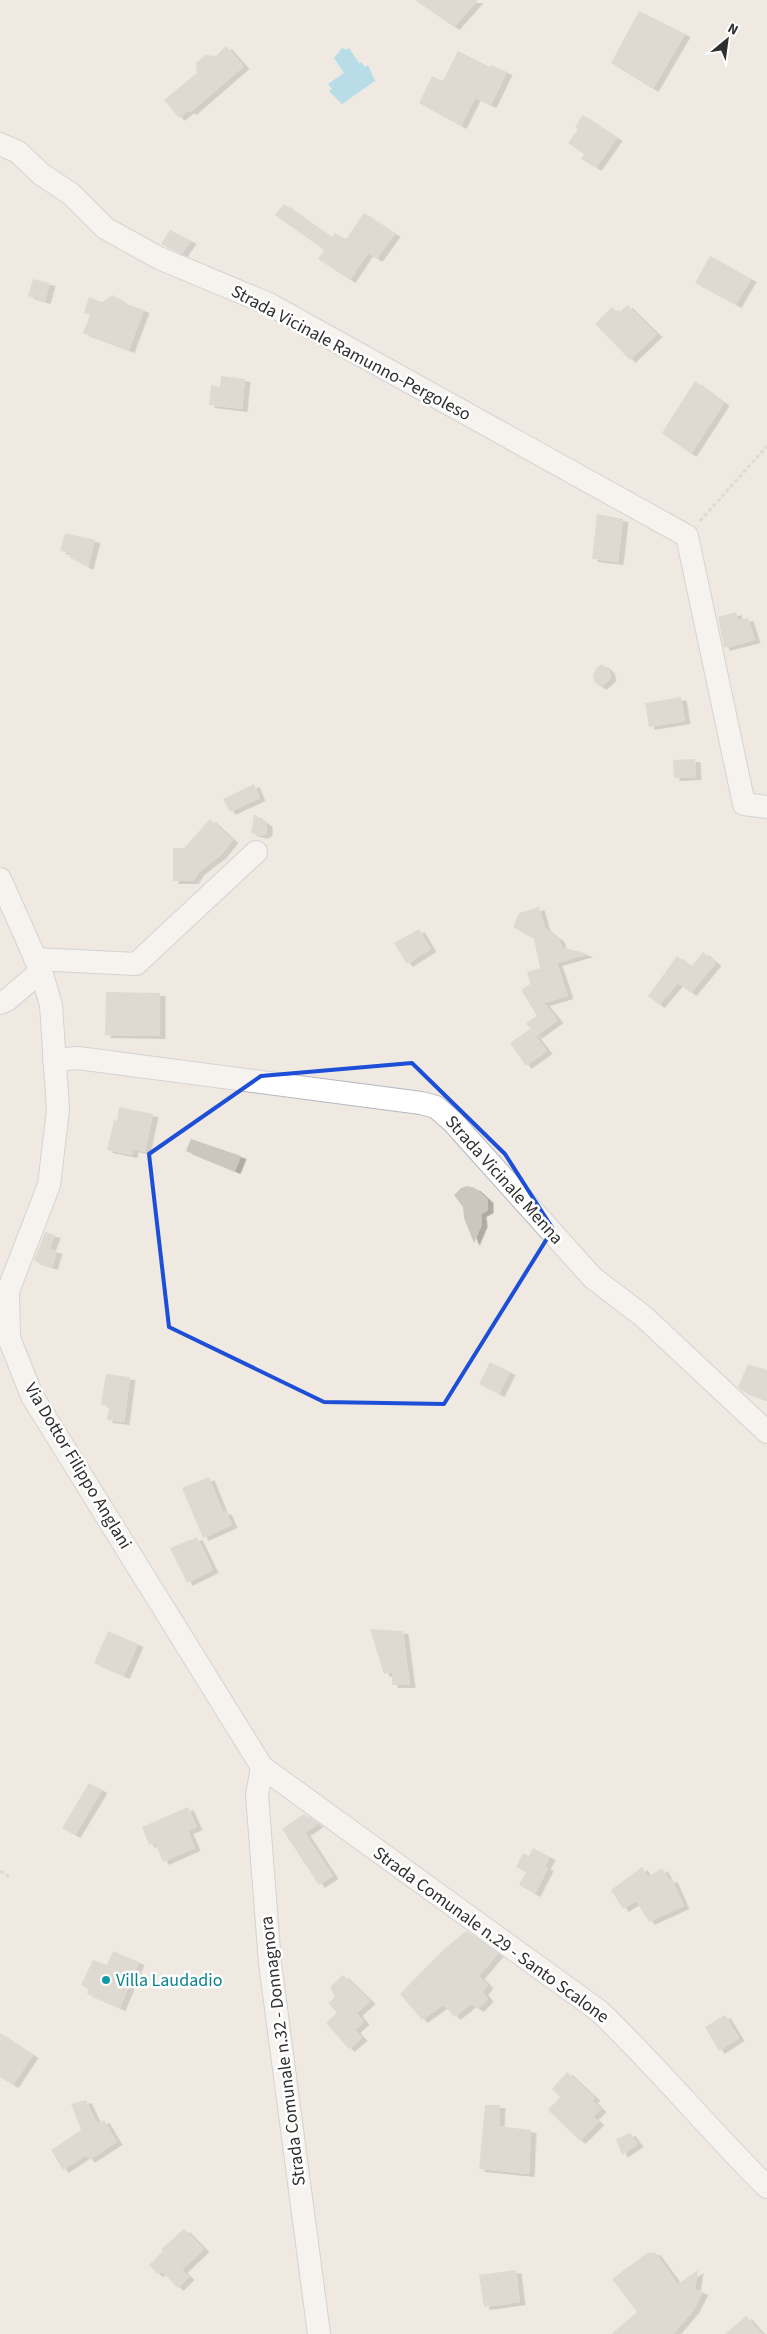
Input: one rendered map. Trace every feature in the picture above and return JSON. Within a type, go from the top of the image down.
[{"type":"street","name":"Strada Vicinale Ramunno-Pergoleso","points":[[0,144],[18,152],[41,174],[70,194],[105,228],[159,258],[268,304],[687,536]]},
{"type":"street","points":[[687,536],[744,804],[767,807]]},
{"type":"street","points":[[0,1003],[6,1000],[38,965],[136,964],[256,852]]},
{"type":"street","name":"Via Dottor Filippo Anglani","points":[[0,879],[38,965],[52,1005],[58,1110],[48,1185],[4,1304],[9,1338],[32,1396],[262,1767]]},
{"type":"street","name":"Strada Vicinale Menna","points":[[54,1060],[78,1058],[421,1103],[436,1107],[453,1122],[593,1278],[643,1316],[767,1432]]},
{"type":"street","name":"Strada Comunale n.29 - Santo Scalone","points":[[262,1767],[599,2011],[638,2049],[719,2140],[767,2187]]},
{"type":"street","name":"Strada Comunale n.32 - Donnagnora","points":[[262,1767],[257,1795],[270,1962],[318,2334]]},
{"type":"path","points":[[687,536],[767,446]]},
{"type":"path","points":[[0,1871],[10,1877]]},
{"type":"highlighted area","points":[[412,1063],[505,1154],[553,1229],[444,1404],[324,1402],[169,1327],[149,1154],[261,1076]]},
{"type":"water","points":[[342,48],[346,50],[349,48],[359,63],[361,62],[365,67],[368,65],[375,81],[342,104],[329,91],[332,89],[328,84],[344,73],[334,58]]},
{"type":"building","points":[[415,0],[478,0],[454,27]]},
{"type":"building","points":[[639,11],[685,34],[653,89],[611,63]]},
{"type":"building","points":[[226,46],[244,66],[191,112],[189,110],[179,118],[164,100],[197,73],[196,63],[206,55],[216,56]]},
{"type":"building","points":[[458,51],[490,67],[491,65],[507,72],[491,105],[475,98],[461,126],[419,103],[432,76],[443,81]]},
{"type":"building","points":[[583,115],[617,138],[596,168],[581,159],[584,154],[568,143],[578,129],[575,127]]},
{"type":"building","points":[[284,204],[332,238],[335,233],[346,239],[364,213],[395,234],[377,259],[368,253],[350,280],[318,259],[324,250],[275,215]]},
{"type":"building","points":[[170,230],[191,241],[182,254],[161,244]]},
{"type":"building","points":[[710,256],[751,279],[736,305],[695,283]]},
{"type":"building","points":[[33,279],[50,283],[45,301],[28,296]]},
{"type":"building","points":[[113,295],[124,303],[144,310],[129,350],[83,333],[90,315],[84,313],[89,297],[102,302]]},
{"type":"building","points":[[627,305],[657,334],[630,360],[595,324],[612,307],[619,313]]},
{"type":"building","points":[[221,376],[245,379],[242,409],[209,405],[211,385],[220,387]]},
{"type":"building","points":[[695,381],[724,403],[691,454],[662,433]]},
{"type":"building","points":[[597,514],[623,519],[618,562],[592,559]]},
{"type":"building","points":[[65,533],[95,540],[88,567],[69,557],[70,553],[60,551]]},
{"type":"building","points":[[736,612],[738,620],[748,618],[755,640],[724,648],[718,617]]},
{"type":"building","points":[[602,664],[609,670],[611,678],[601,687],[594,682],[593,675],[597,667]]},
{"type":"building","points":[[681,697],[685,721],[649,727],[645,703]]},
{"type":"building","points":[[695,759],[696,777],[674,778],[673,760]]},
{"type":"building","points":[[254,784],[260,798],[230,812],[223,799]]},
{"type":"building","points":[[254,814],[267,824],[267,833],[262,836],[251,833]]},
{"type":"building","points":[[210,819],[233,840],[221,855],[199,872],[193,881],[173,881],[173,848],[184,848]]},
{"type":"building","points":[[539,907],[545,928],[559,939],[562,947],[588,954],[557,963],[568,996],[544,1003],[558,1020],[536,1036],[526,1023],[537,1016],[521,990],[530,984],[531,986],[527,972],[540,968],[534,939],[513,927],[519,913]]},
{"type":"building","points":[[419,929],[431,949],[407,964],[394,943]]},
{"type":"building","points":[[703,952],[716,963],[691,993],[678,983],[659,1005],[648,996],[677,956],[691,967]]},
{"type":"building","points":[[106,992],[160,993],[160,1036],[105,1035]]},
{"type":"building","points":[[530,1029],[547,1051],[526,1066],[510,1043]]},
{"type":"building","points":[[119,1107],[153,1114],[145,1152],[133,1149],[132,1155],[107,1150],[114,1120],[117,1121]]},
{"type":"building","points":[[191,1139],[241,1156],[235,1171],[186,1151]]},
{"type":"building","points":[[467,1186],[475,1188],[488,1200],[488,1210],[481,1214],[482,1224],[474,1243],[464,1218],[463,1207],[454,1195],[461,1188]]},
{"type":"building","points":[[45,1232],[55,1235],[50,1249],[57,1251],[52,1267],[34,1261]]},
{"type":"building","points":[[490,1362],[510,1372],[499,1394],[479,1384]]},
{"type":"building","points":[[748,1364],[767,1370],[767,1400],[742,1391],[738,1387]]},
{"type":"building","points":[[106,1374],[130,1377],[124,1422],[107,1420],[109,1407],[101,1404]]},
{"type":"building","points":[[209,1477],[223,1512],[226,1511],[232,1525],[203,1538],[182,1488]]},
{"type":"building","points":[[197,1537],[213,1570],[187,1583],[170,1548]]},
{"type":"building","points":[[370,1629],[403,1631],[410,1685],[392,1685],[392,1672],[384,1674]]},
{"type":"building","points":[[108,1631],[138,1644],[124,1676],[94,1663]]},
{"type":"building","points":[[89,1783],[102,1790],[75,1835],[62,1828]]},
{"type":"building","points":[[188,1807],[197,1827],[188,1831],[195,1848],[163,1862],[155,1843],[149,1845],[142,1827]]},
{"type":"building","points":[[304,1814],[318,1824],[305,1833],[333,1876],[319,1885],[282,1829]]},
{"type":"building","points":[[533,1848],[550,1857],[545,1867],[548,1868],[535,1894],[519,1885],[526,1872],[516,1867],[523,1853],[529,1856]]},
{"type":"building","points":[[642,1867],[648,1877],[662,1868],[669,1880],[672,1879],[684,1906],[649,1922],[636,1901],[623,1909],[611,1890]]},
{"type":"building","points":[[466,1931],[498,1954],[479,1976],[488,1985],[483,1992],[488,1999],[478,2009],[471,2004],[455,2017],[443,2005],[422,2020],[400,1994],[443,1950]]},
{"type":"building","name":"Villa Laudadio","points":[[113,1951],[139,1962],[120,2008],[87,1994],[89,1989],[81,1985],[93,1960],[107,1965]]},
{"type":"building","points":[[343,1975],[370,2001],[357,2013],[364,2022],[355,2030],[362,2038],[349,2049],[326,2023],[337,2013],[328,2003],[335,1997],[330,1987]]},
{"type":"building","points":[[725,2015],[739,2038],[719,2051],[705,2027]]},
{"type":"building","points":[[0,2033],[33,2055],[13,2085],[0,2077]]},
{"type":"building","points":[[567,2072],[595,2098],[592,2100],[601,2109],[593,2117],[599,2122],[580,2141],[548,2110],[560,2097],[552,2089]]},
{"type":"building","points":[[86,2100],[97,2123],[104,2120],[117,2142],[89,2160],[86,2155],[63,2170],[51,2150],[81,2130],[71,2104]]},
{"type":"building","points":[[485,2105],[500,2105],[499,2126],[531,2130],[529,2174],[479,2169]]},
{"type":"building","points":[[630,2133],[638,2144],[622,2155],[616,2139]]},
{"type":"building","points":[[184,2229],[204,2249],[182,2270],[189,2277],[178,2288],[162,2272],[157,2274],[149,2265],[163,2251],[161,2249]]},
{"type":"building","points":[[655,2252],[678,2284],[698,2270],[695,2289],[703,2292],[693,2311],[673,2334],[611,2334],[637,2312],[612,2279],[647,2253]]},
{"type":"building","points":[[516,2270],[520,2302],[484,2307],[479,2275]]},
{"type":"building","points":[[746,2316],[762,2334],[725,2334]]},
{"type":"place","name":"Villa Laudadio","points":[[106,1980]]}]
